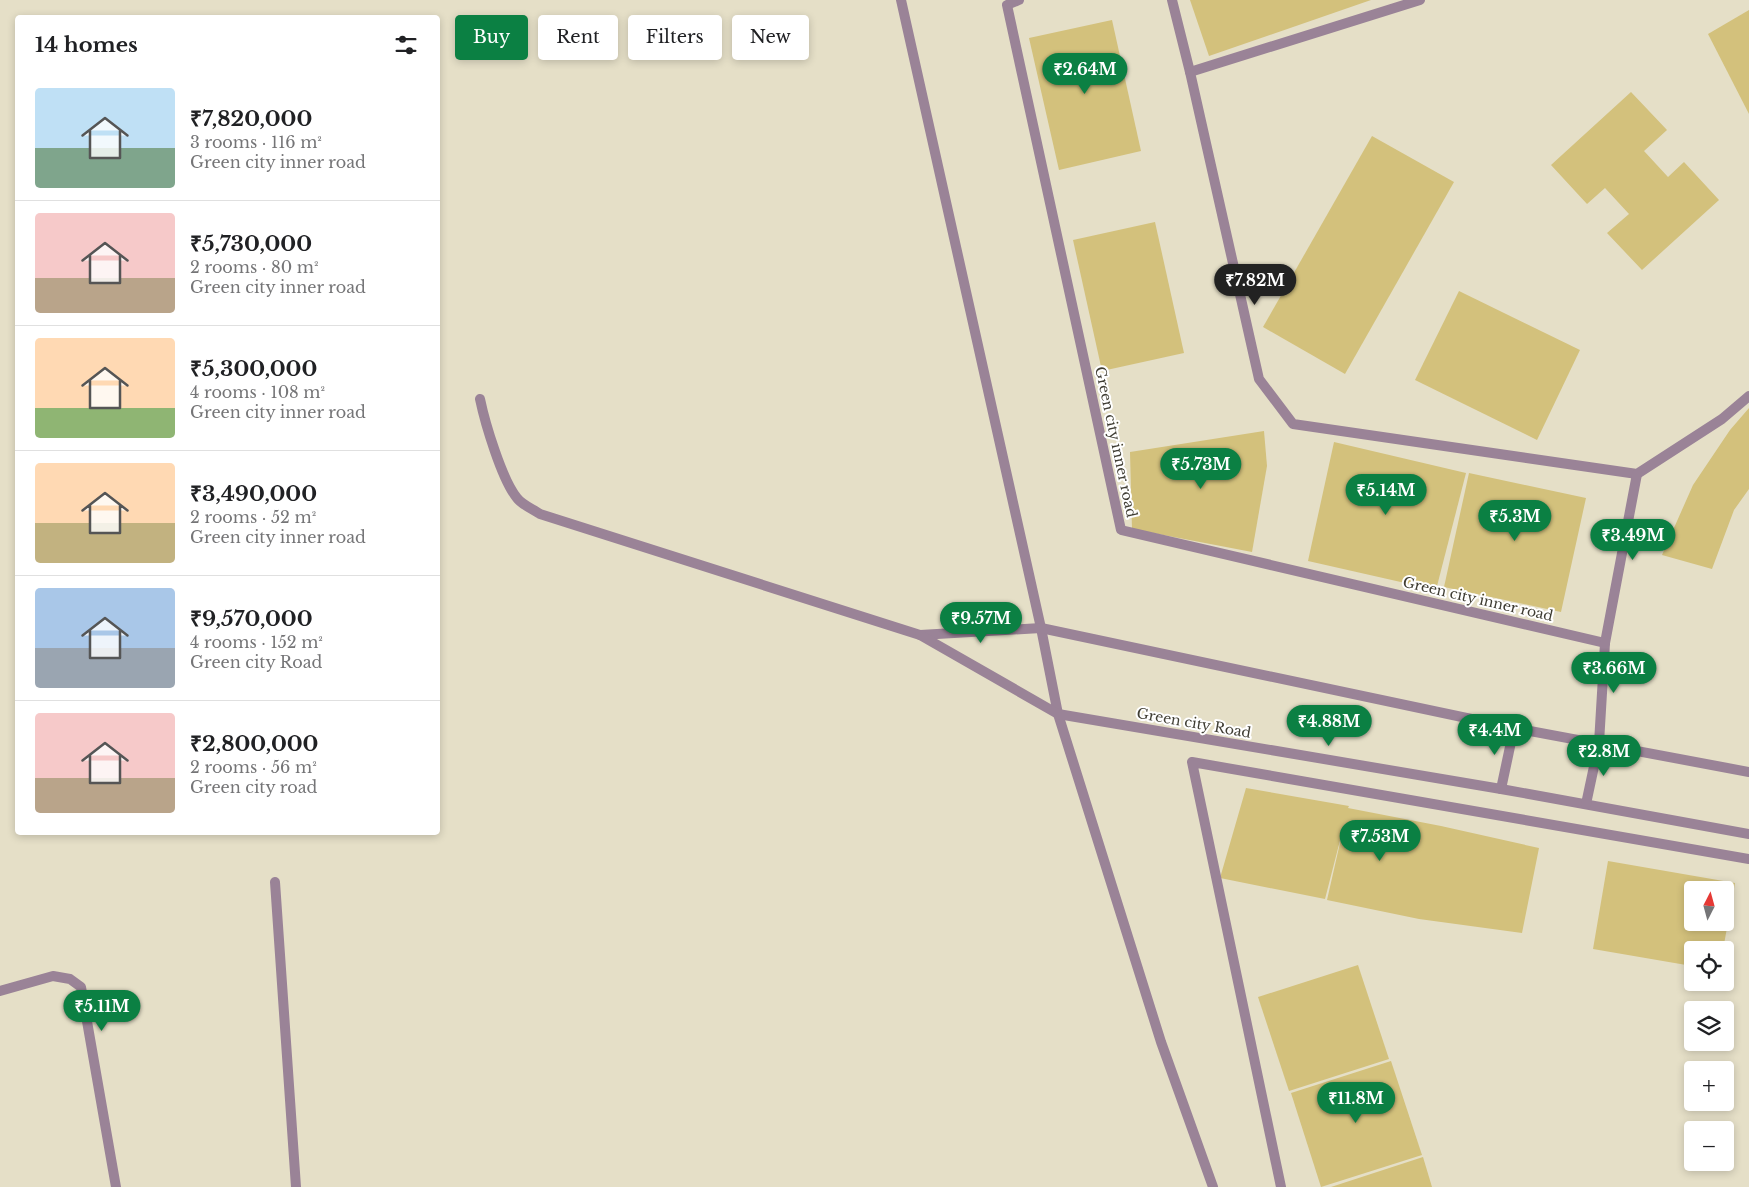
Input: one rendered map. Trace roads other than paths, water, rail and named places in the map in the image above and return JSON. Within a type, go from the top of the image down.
[{"type":"street","points":[[901,0],[1041,628],[1058,714],[1161,1042],[1213,1187]]},
{"type":"street","name":"Green city inner road","points":[[1019,0],[1008,5],[1121,530],[1605,643]]},
{"type":"street","points":[[1172,0],[1259,379],[1292,424],[1637,474],[1722,419],[1749,396]]},
{"type":"street","points":[[1190,72],[1420,0]]},
{"type":"street","points":[[480,399],[483,414],[506,478],[518,499],[540,514],[920,634],[1041,628],[1514,728],[1749,772]]},
{"type":"street","points":[[1586,804],[1599,744],[1605,643],[1637,474]]},
{"type":"street","name":"Green city Road","points":[[920,634],[1058,714],[1501,789],[1749,834]]},
{"type":"street","points":[[1501,789],[1514,728]]},
{"type":"street","points":[[1281,1187],[1192,762],[1749,859]]},
{"type":"street","points":[[275,882],[296,1187]]},
{"type":"street","points":[[0,992],[53,976],[70,979],[81,987],[116,1187]]}]
